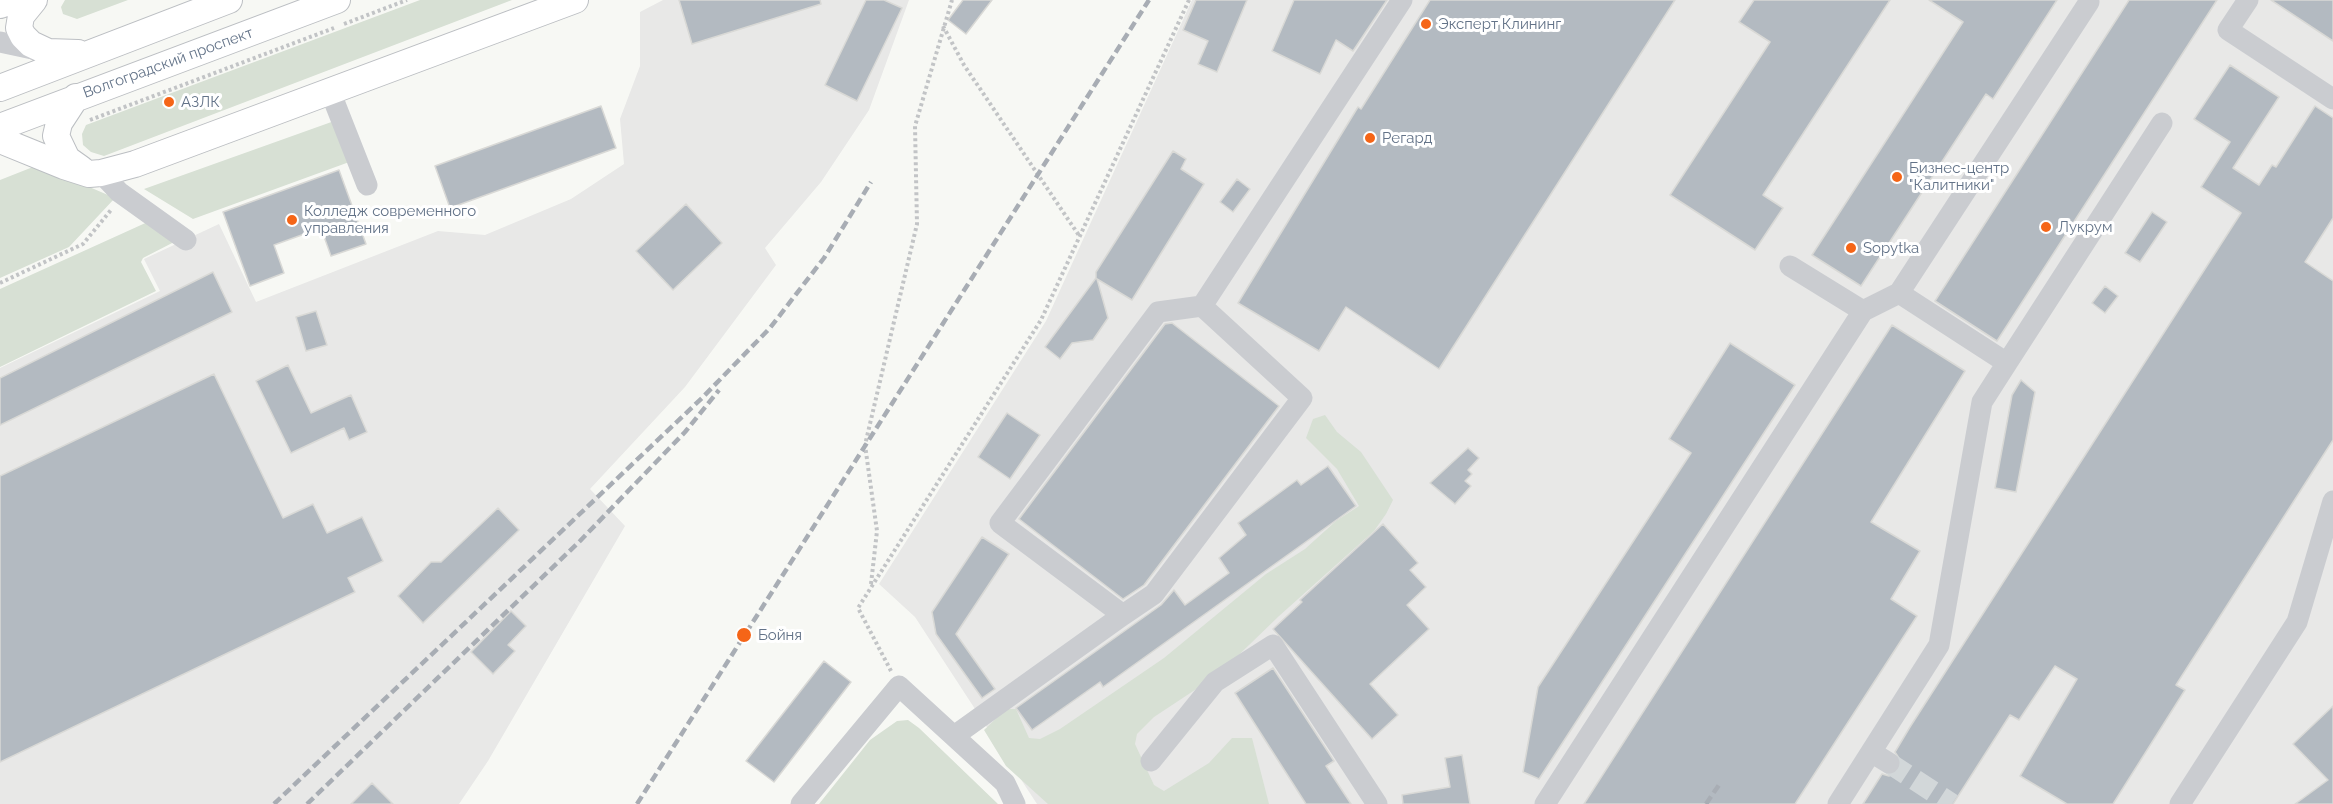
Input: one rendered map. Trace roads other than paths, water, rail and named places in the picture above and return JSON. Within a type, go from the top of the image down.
[{"type":"main road","points":[[0,5],[14,0]]},
{"type":"main road","points":[[34,0],[21,16],[20,28],[31,44],[48,52],[90,53]]},
{"type":"main road","points":[[0,87],[228,0]]},
{"type":"main road","name":"Волгоградский проспект","points":[[0,127],[337,0]]},
{"type":"main road","points":[[0,140],[95,174],[135,164],[575,0]]},
{"type":"main road","points":[[76,97],[59,123],[56,136],[67,159],[95,174]]},
{"type":"street","points":[[1123,615],[1000,523],[1158,312],[1202,306],[1402,0]]},
{"type":"street","points":[[2248,0],[2228,30],[2333,99]]},
{"type":"street","points":[[1545,804],[1863,311],[1899,293],[2089,2]]},
{"type":"street","points":[[0,42],[48,52]]},
{"type":"street","points":[[330,92],[367,185]]},
{"type":"street","points":[[1838,804],[1880,758],[1939,645],[1982,402],[2162,123]]},
{"type":"street","points":[[95,174],[186,240]]},
{"type":"street","points":[[1790,266],[1863,311]]},
{"type":"street","points":[[1899,293],[2007,363]]},
{"type":"street","points":[[954,736],[1154,594],[1302,398],[1202,306]]},
{"type":"street","points":[[2180,804],[2297,621],[2333,501]]},
{"type":"street","points":[[1151,761],[1215,682],[1274,645],[1377,804]]},
{"type":"street","points":[[801,804],[899,686],[1005,783],[1015,804]]},
{"type":"tunnel","points":[[1889,763],[1952,804]]},
{"type":"railway","points":[[637,804],[1149,0]]},
{"type":"railway","points":[[274,804],[702,398],[770,328],[824,258],[871,182]]},
{"type":"railway","points":[[307,804],[580,541],[685,432],[719,390]]},
{"type":"railway","points":[[1706,804],[1721,782]]},
{"type":"place","name":"Эксперт Клининг","points":[[1426,24]]},
{"type":"place","name":"АЗЛК","points":[[169,102]]},
{"type":"place","name":"Регард","points":[[1370,138]]},
{"type":"place","name":"Бизнес-центр \"Калитники\"","points":[[1897,177]]},
{"type":"place","name":"Колледж современного управления","points":[[292,220]]},
{"type":"place","name":"Лукрум","points":[[2046,227]]},
{"type":"place","name":"Sopytka","points":[[1851,248]]},
{"type":"place","name":"Бойня","points":[[744,635]]}]
